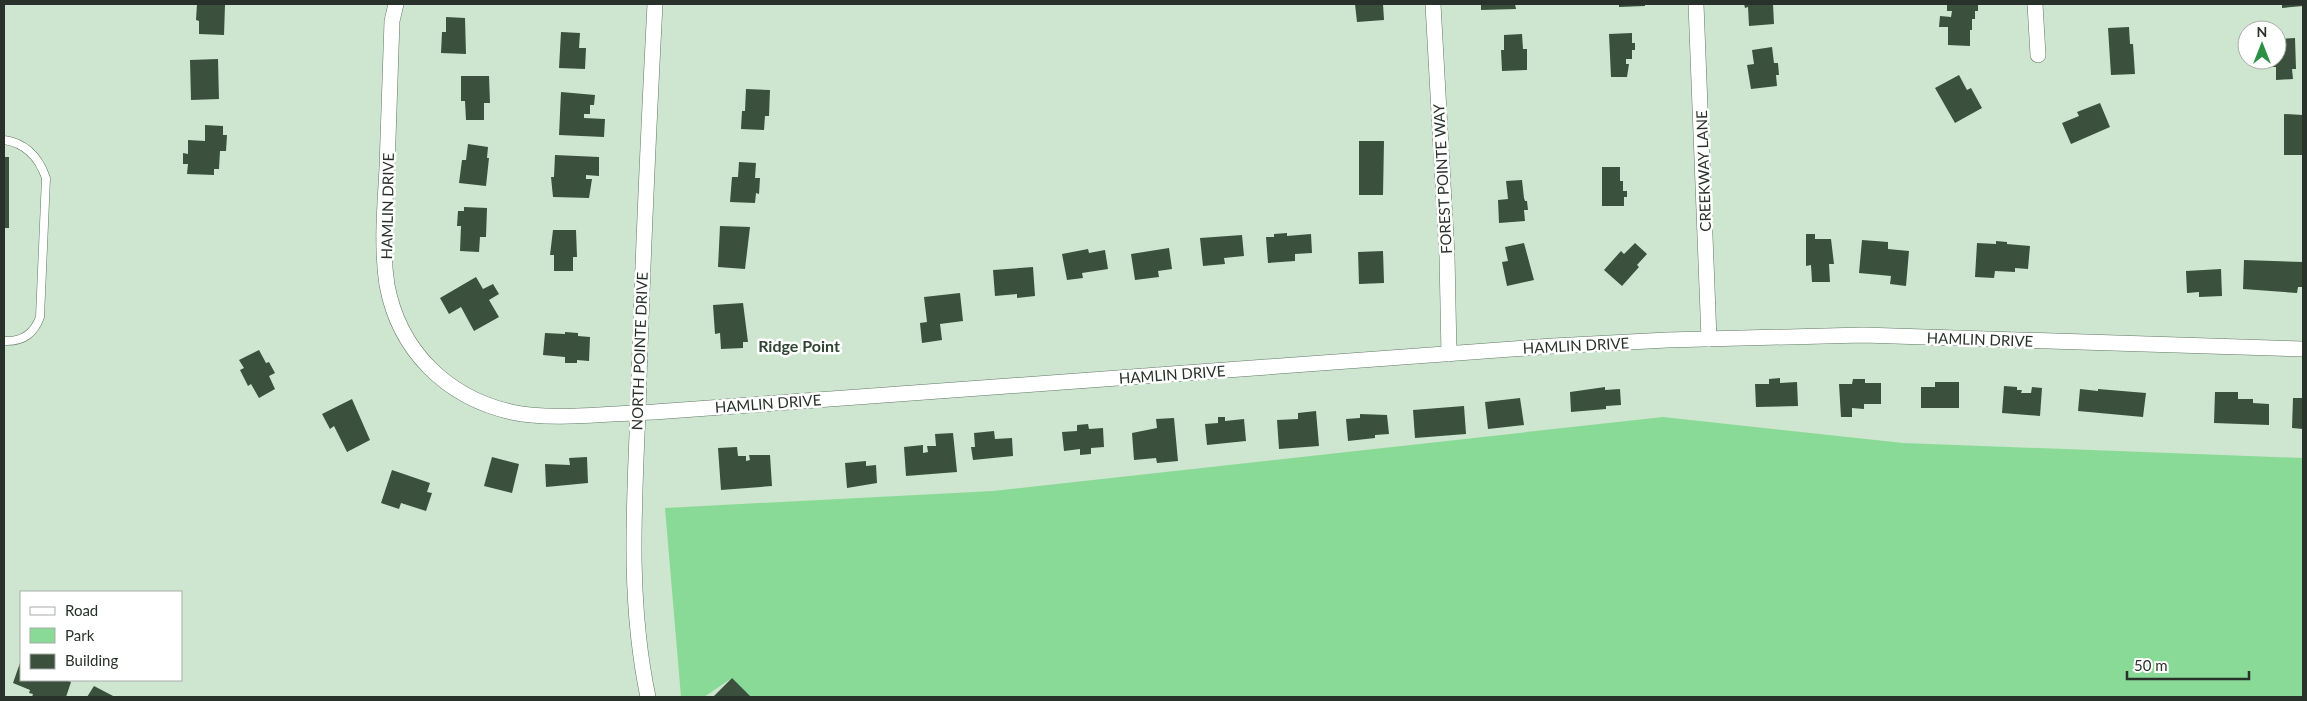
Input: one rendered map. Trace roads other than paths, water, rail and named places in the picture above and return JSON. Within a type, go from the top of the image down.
[{"type":"street","name":"HAMLIN DRIVE","points":[[396,4],[392,21],[384,241],[387,283],[392,307],[405,337],[426,366],[446,383],[468,396],[512,412],[537,416],[638,412],[1553,346],[1709,339],[1863,335],[2303,349]]},
{"type":"street","name":"NORTH POINTE DRIVE","points":[[648,697],[640,656],[634,596],[632,545],[641,281],[655,4]]},
{"type":"street","name":"FOREST POINTE WAY","points":[[1433,4],[1449,354]]},
{"type":"street","name":"CREEKWAY LANE","points":[[1696,4],[1709,339]]},
{"type":"street","points":[[2034,4],[2038,55]]},
{"type":"lane","points":[[4,140],[20,145],[32,153],[41,164],[46,178],[40,317],[36,327],[29,335],[19,340],[4,341]]},
{"type":"district","name":"Ridge Point","points":[[799,345]]}]
